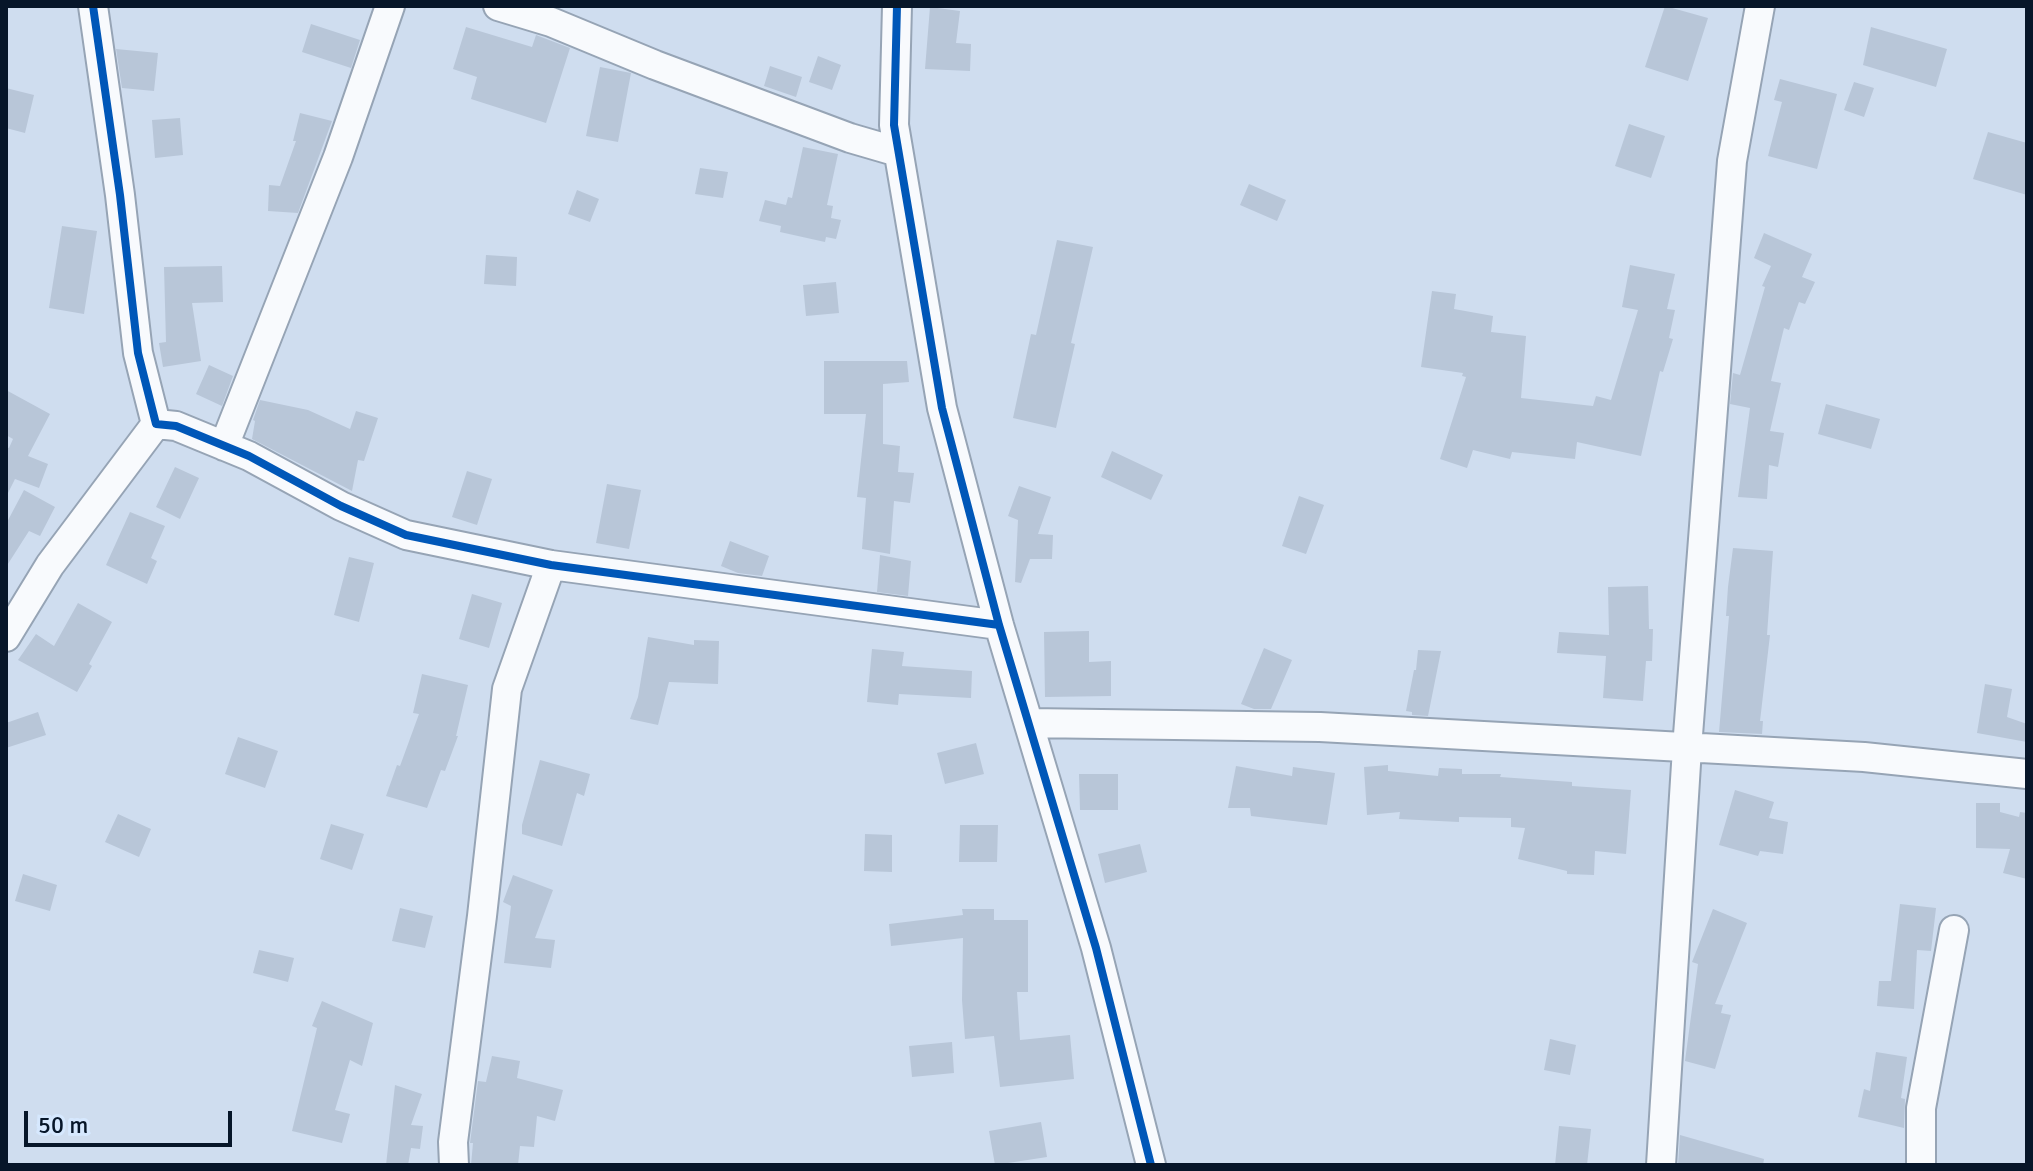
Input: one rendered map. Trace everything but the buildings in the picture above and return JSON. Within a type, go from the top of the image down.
[{"type":"street","points":[[93,6],[120,195],[138,353],[156,424]]},
{"type":"street","points":[[224,446],[338,157],[390,6]]},
{"type":"street","points":[[498,6],[551,22],[836,133],[898,152]]},
{"type":"street","points":[[897,6],[894,125],[942,408],[999,625],[1096,948],[1151,1165]]},
{"type":"street","points":[[1661,1165],[1687,748],[1732,161],[1760,6]]},
{"type":"street","points":[[156,424],[176,426],[249,456],[341,506],[406,535],[551,565],[999,625]]},
{"type":"street","points":[[6,637],[50,565],[156,424]]},
{"type":"street","points":[[454,1165],[453,1142],[507,689],[551,565]]},
{"type":"street","points":[[1029,723],[1320,727],[1864,757],[2027,774]]},
{"type":"street","points":[[1921,1165],[1921,1108],[1954,930]]},
{"type":"cycle path","points":[[93,6],[120,195],[138,353],[156,424],[176,426],[249,456],[341,506],[406,535],[551,565],[999,625]]},
{"type":"cycle path","points":[[897,6],[894,125],[942,408],[999,625],[1096,948],[1151,1165]]}]
